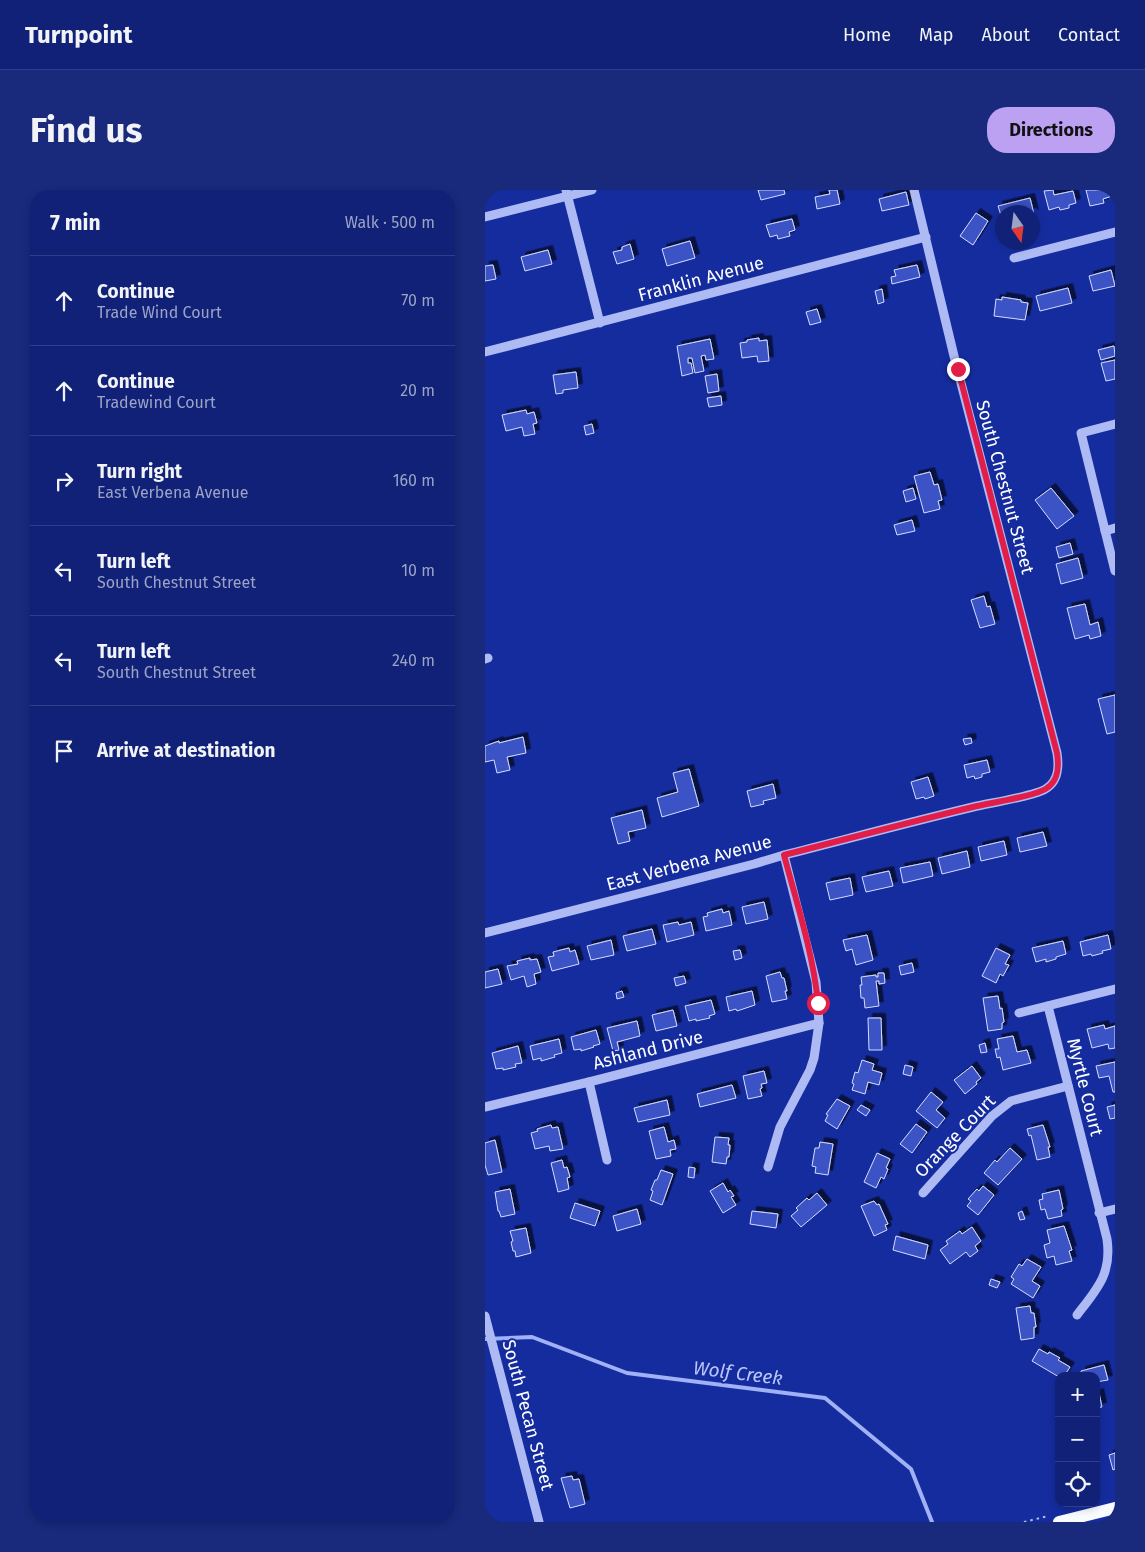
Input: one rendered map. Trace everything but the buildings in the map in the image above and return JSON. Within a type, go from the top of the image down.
[{"type":"main road","points":[[1059,1522],[1115,1508]]},
{"type":"street","points":[[485,217],[567,193],[592,190]]},
{"type":"street","name":"South Chestnut Street","points":[[914,190],[954,356],[1057,753],[1059,766],[1056,778],[1047,788]]},
{"type":"street","points":[[567,193],[600,322]]},
{"type":"street","points":[[1014,258],[1115,232]]},
{"type":"street","name":"Franklin Avenue","points":[[485,352],[926,237]]},
{"type":"street","points":[[1115,424],[1081,433],[1115,571]]},
{"type":"street","points":[[1105,531],[1115,528]]},
{"type":"street","name":"East Verbena Avenue","points":[[485,932],[974,807],[1036,793],[1047,788]]},
{"type":"street","points":[[768,1167],[780,1127],[814,1058],[819,1023],[816,982],[784,855]]},
{"type":"street","points":[[1019,1013],[1115,990]]},
{"type":"street","name":"Myrtle Court","points":[[1048,1006],[1109,1252],[1107,1266],[1095,1291],[1077,1315]]},
{"type":"street","name":"Ashland Drive","points":[[485,1107],[819,1023]]},
{"type":"street","points":[[589,1082],[607,1160]]},
{"type":"street","name":"Orange Court","points":[[923,1192],[992,1116],[1011,1101],[1068,1086]]},
{"type":"street","points":[[1099,1213],[1115,1209]]},
{"type":"street","name":"South Pecan Street","points":[[486,1318],[539,1522]]},
{"type":"waterway","name":"Wolf Creek","points":[[485,1339],[532,1337],[627,1373],[825,1398],[911,1469],[932,1522]]},
{"type":"route","points":[[818,1003],[810,952],[784,855],[1036,793],[1047,788],[1056,778],[1059,766],[958,369]]}]
